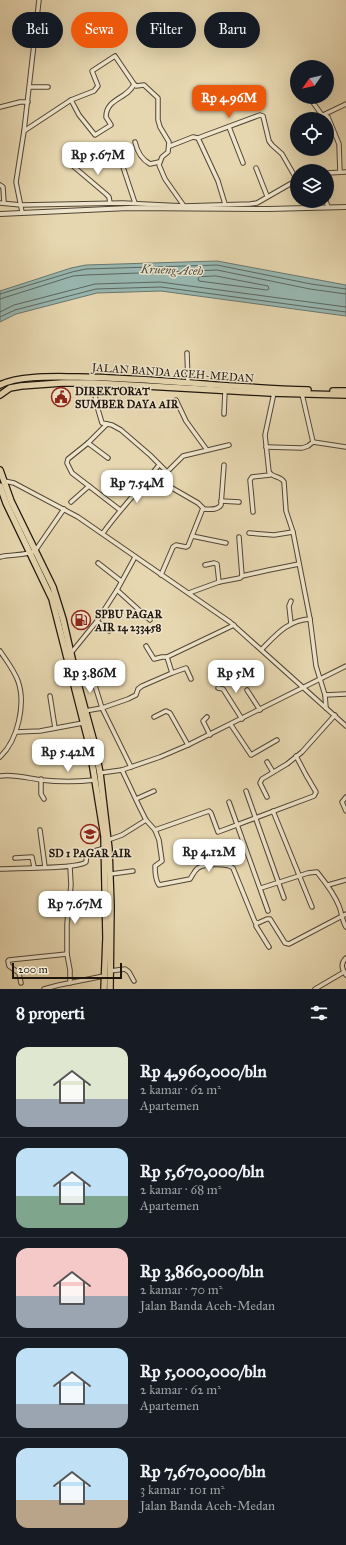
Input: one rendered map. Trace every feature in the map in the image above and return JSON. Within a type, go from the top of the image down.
[{"type":"highway","name":"JALAN BANDA ACEH-MEDAN","points":[[1,384],[13,380],[52,377],[104,378],[225,391],[346,395]]},
{"type":"highway","name":"JALAN BANDA ACEH-MEDAN","points":[[0,395],[10,388],[21,386],[93,383],[346,391]]},
{"type":"highway","points":[[0,470],[2,483],[52,599],[94,742],[100,773],[111,874],[110,989]]},
{"type":"highway","points":[[33,552],[53,587],[63,619],[71,653],[83,723],[89,744],[95,780],[105,848],[106,938],[104,989]]},
{"type":"street","points":[[22,212],[16,182],[30,87],[39,0]]},
{"type":"street","points":[[24,131],[71,100],[97,89],[97,81],[92,72],[114,56],[136,86],[144,85],[158,98],[158,120],[168,142],[168,152],[159,162],[150,164],[145,161],[136,148],[135,142]]},
{"type":"street","points":[[71,100],[79,115],[93,134],[97,134],[111,125],[106,118],[108,107],[114,100],[130,91],[134,84]]},
{"type":"street","points":[[30,87],[48,88]]},
{"type":"street","points":[[0,107],[20,102],[28,102]]},
{"type":"street","points":[[329,112],[346,104]]},
{"type":"street","points":[[170,146],[193,137],[198,138],[262,115],[269,141],[274,148],[282,154],[290,168]]},
{"type":"street","points":[[229,127],[243,163]]},
{"type":"street","points":[[334,132],[339,144],[340,172]]},
{"type":"street","points":[[198,138],[218,181],[225,204]]},
{"type":"street","points":[[67,160],[106,194],[110,199],[110,204]]},
{"type":"street","points":[[159,162],[165,179],[184,206]]},
{"type":"street","points":[[123,167],[135,203]]},
{"type":"street","points":[[256,168],[267,196]]},
{"type":"street","points":[[334,172],[346,172]]},
{"type":"street","points":[[0,185],[4,187],[2,204],[135,203],[184,206],[256,203],[290,184]]},
{"type":"street","points":[[334,207],[346,207]]},
{"type":"street","points":[[0,214],[129,208],[298,208]]},
{"type":"street","points":[[187,353],[188,386]]},
{"type":"street","points":[[93,383],[97,406],[102,421],[121,430],[167,472]]},
{"type":"street","points":[[224,414],[225,391]]},
{"type":"street","points":[[270,475],[265,435],[274,393]]},
{"type":"street","points":[[302,394],[313,442]]},
{"type":"street","points":[[176,400],[186,421],[207,450]]},
{"type":"street","points":[[107,424],[67,461],[72,473],[120,510]]},
{"type":"street","points":[[266,447],[302,448],[311,445],[313,442],[346,447]]},
{"type":"street","points":[[88,443],[108,458]]},
{"type":"street","points":[[161,478],[182,456],[229,445]]},
{"type":"street","points":[[103,533],[120,510],[138,492],[159,465]]},
{"type":"street","points":[[155,471],[172,488],[198,503],[203,509],[215,510],[219,508],[221,501],[224,465]]},
{"type":"street","points":[[253,512],[250,480],[252,477],[270,475],[282,478],[284,482],[286,511],[293,532],[310,620],[316,666],[325,695],[326,708]]},
{"type":"street","points":[[2,483],[14,483],[64,509],[103,533],[160,575],[189,593],[234,625],[346,726]]},
{"type":"street","points":[[71,502],[89,486]]},
{"type":"street","points":[[221,501],[239,502]]},
{"type":"street","points":[[0,557],[33,552],[64,509]]},
{"type":"street","points":[[160,575],[173,547],[176,545],[187,547],[203,509]]},
{"type":"street","points":[[249,533],[274,535],[293,532]]},
{"type":"street","points":[[192,536],[226,543]]},
{"type":"street","points":[[239,536],[242,576]]},
{"type":"street","points":[[71,653],[97,620],[117,590],[135,557]]},
{"type":"street","points":[[98,563],[121,581]]},
{"type":"street","points":[[205,565],[216,564],[219,582]]},
{"type":"street","points":[[189,593],[219,582],[299,564]]},
{"type":"street","points":[[117,590],[150,620]]},
{"type":"street","points":[[291,601],[289,606],[291,624]]},
{"type":"street","points":[[97,620],[109,631]]},
{"type":"street","points":[[262,649],[291,624],[296,621],[310,620]]},
{"type":"street","points":[[146,646],[154,659],[167,657],[234,625]]},
{"type":"street","points":[[0,651],[15,674],[20,689],[20,716],[16,732],[0,757]]},
{"type":"street","points":[[167,657],[172,673]]},
{"type":"street","points":[[100,773],[122,770],[160,757],[188,745],[231,725],[346,666]]},
{"type":"street","points":[[86,711],[102,708],[134,697],[138,689],[142,686],[186,668],[191,679]]},
{"type":"street","points":[[75,680],[92,676],[102,708],[131,767]]},
{"type":"street","points":[[218,688],[223,689],[242,719]]},
{"type":"street","points":[[247,690],[260,710]]},
{"type":"street","points":[[325,695],[346,694]]},
{"type":"street","points":[[50,696],[55,728]]},
{"type":"street","points":[[154,717],[166,711],[170,713],[188,745]]},
{"type":"street","points":[[267,797],[260,782],[262,779],[287,764],[335,715]]},
{"type":"street","points":[[207,717],[203,721],[210,735]]},
{"type":"street","points":[[16,732],[40,731],[83,723]]},
{"type":"street","points":[[231,725],[251,755],[276,740]]},
{"type":"street","points":[[155,830],[208,811],[211,813],[218,832],[299,802],[316,794],[296,756]]},
{"type":"street","points":[[267,762],[273,772]]},
{"type":"street","points":[[122,770],[146,820],[155,830],[159,840],[161,863],[155,866],[158,884],[161,886],[190,879],[194,871],[202,866],[216,864],[231,866],[256,926],[269,946]]},
{"type":"street","points":[[0,776],[22,776],[41,780],[79,782],[95,780]]},
{"type":"street","points":[[41,780],[41,794],[44,800]]},
{"type":"street","points":[[136,799],[154,791]]},
{"type":"street","points":[[246,791],[284,898]]},
{"type":"street","points":[[346,797],[342,802],[346,811]]},
{"type":"street","points":[[229,802],[268,911]]},
{"type":"street","points":[[273,811],[298,876],[312,907]]},
{"type":"street","points":[[108,840],[122,835],[146,820]]},
{"type":"street","points":[[40,830],[45,867]]},
{"type":"street","points":[[0,868],[70,867],[85,864],[87,852],[105,848]]},
{"type":"street","points":[[15,858],[32,857],[34,867]]},
{"type":"street","points":[[70,867],[71,885],[67,924],[67,954],[70,983]]},
{"type":"street","points":[[111,874],[133,871]]},
{"type":"street","points":[[261,888],[315,871],[328,885],[344,915],[344,923],[346,927]]},
{"type":"street","points":[[328,885],[346,880]]},
{"type":"street","points":[[256,923],[270,919],[285,943],[289,944],[298,941],[344,915]]},
{"type":"street","points":[[21,983],[19,974],[9,966],[9,960],[67,954]]},
{"type":"street","points":[[315,989],[345,973],[342,965],[346,958]]},
{"type":"street","points":[[110,971],[125,968],[134,981]]},
{"type":"street","points":[[44,989],[104,976]]},
{"type":"water","name":"Krueng Aceh","points":[[217,261],[346,285],[346,316],[161,291],[97,293],[16,314],[0,322],[0,291],[71,268],[86,265]]},
{"type":"place","name":"DIREKTORAT SUMBER DAYA AIR","points":[[61,397]]},
{"type":"place","name":"SPBU PAGAR AIR 14 233458","points":[[81,620]]},
{"type":"place","name":"SD 1 PAGAR AIR","points":[[90,834]]}]
